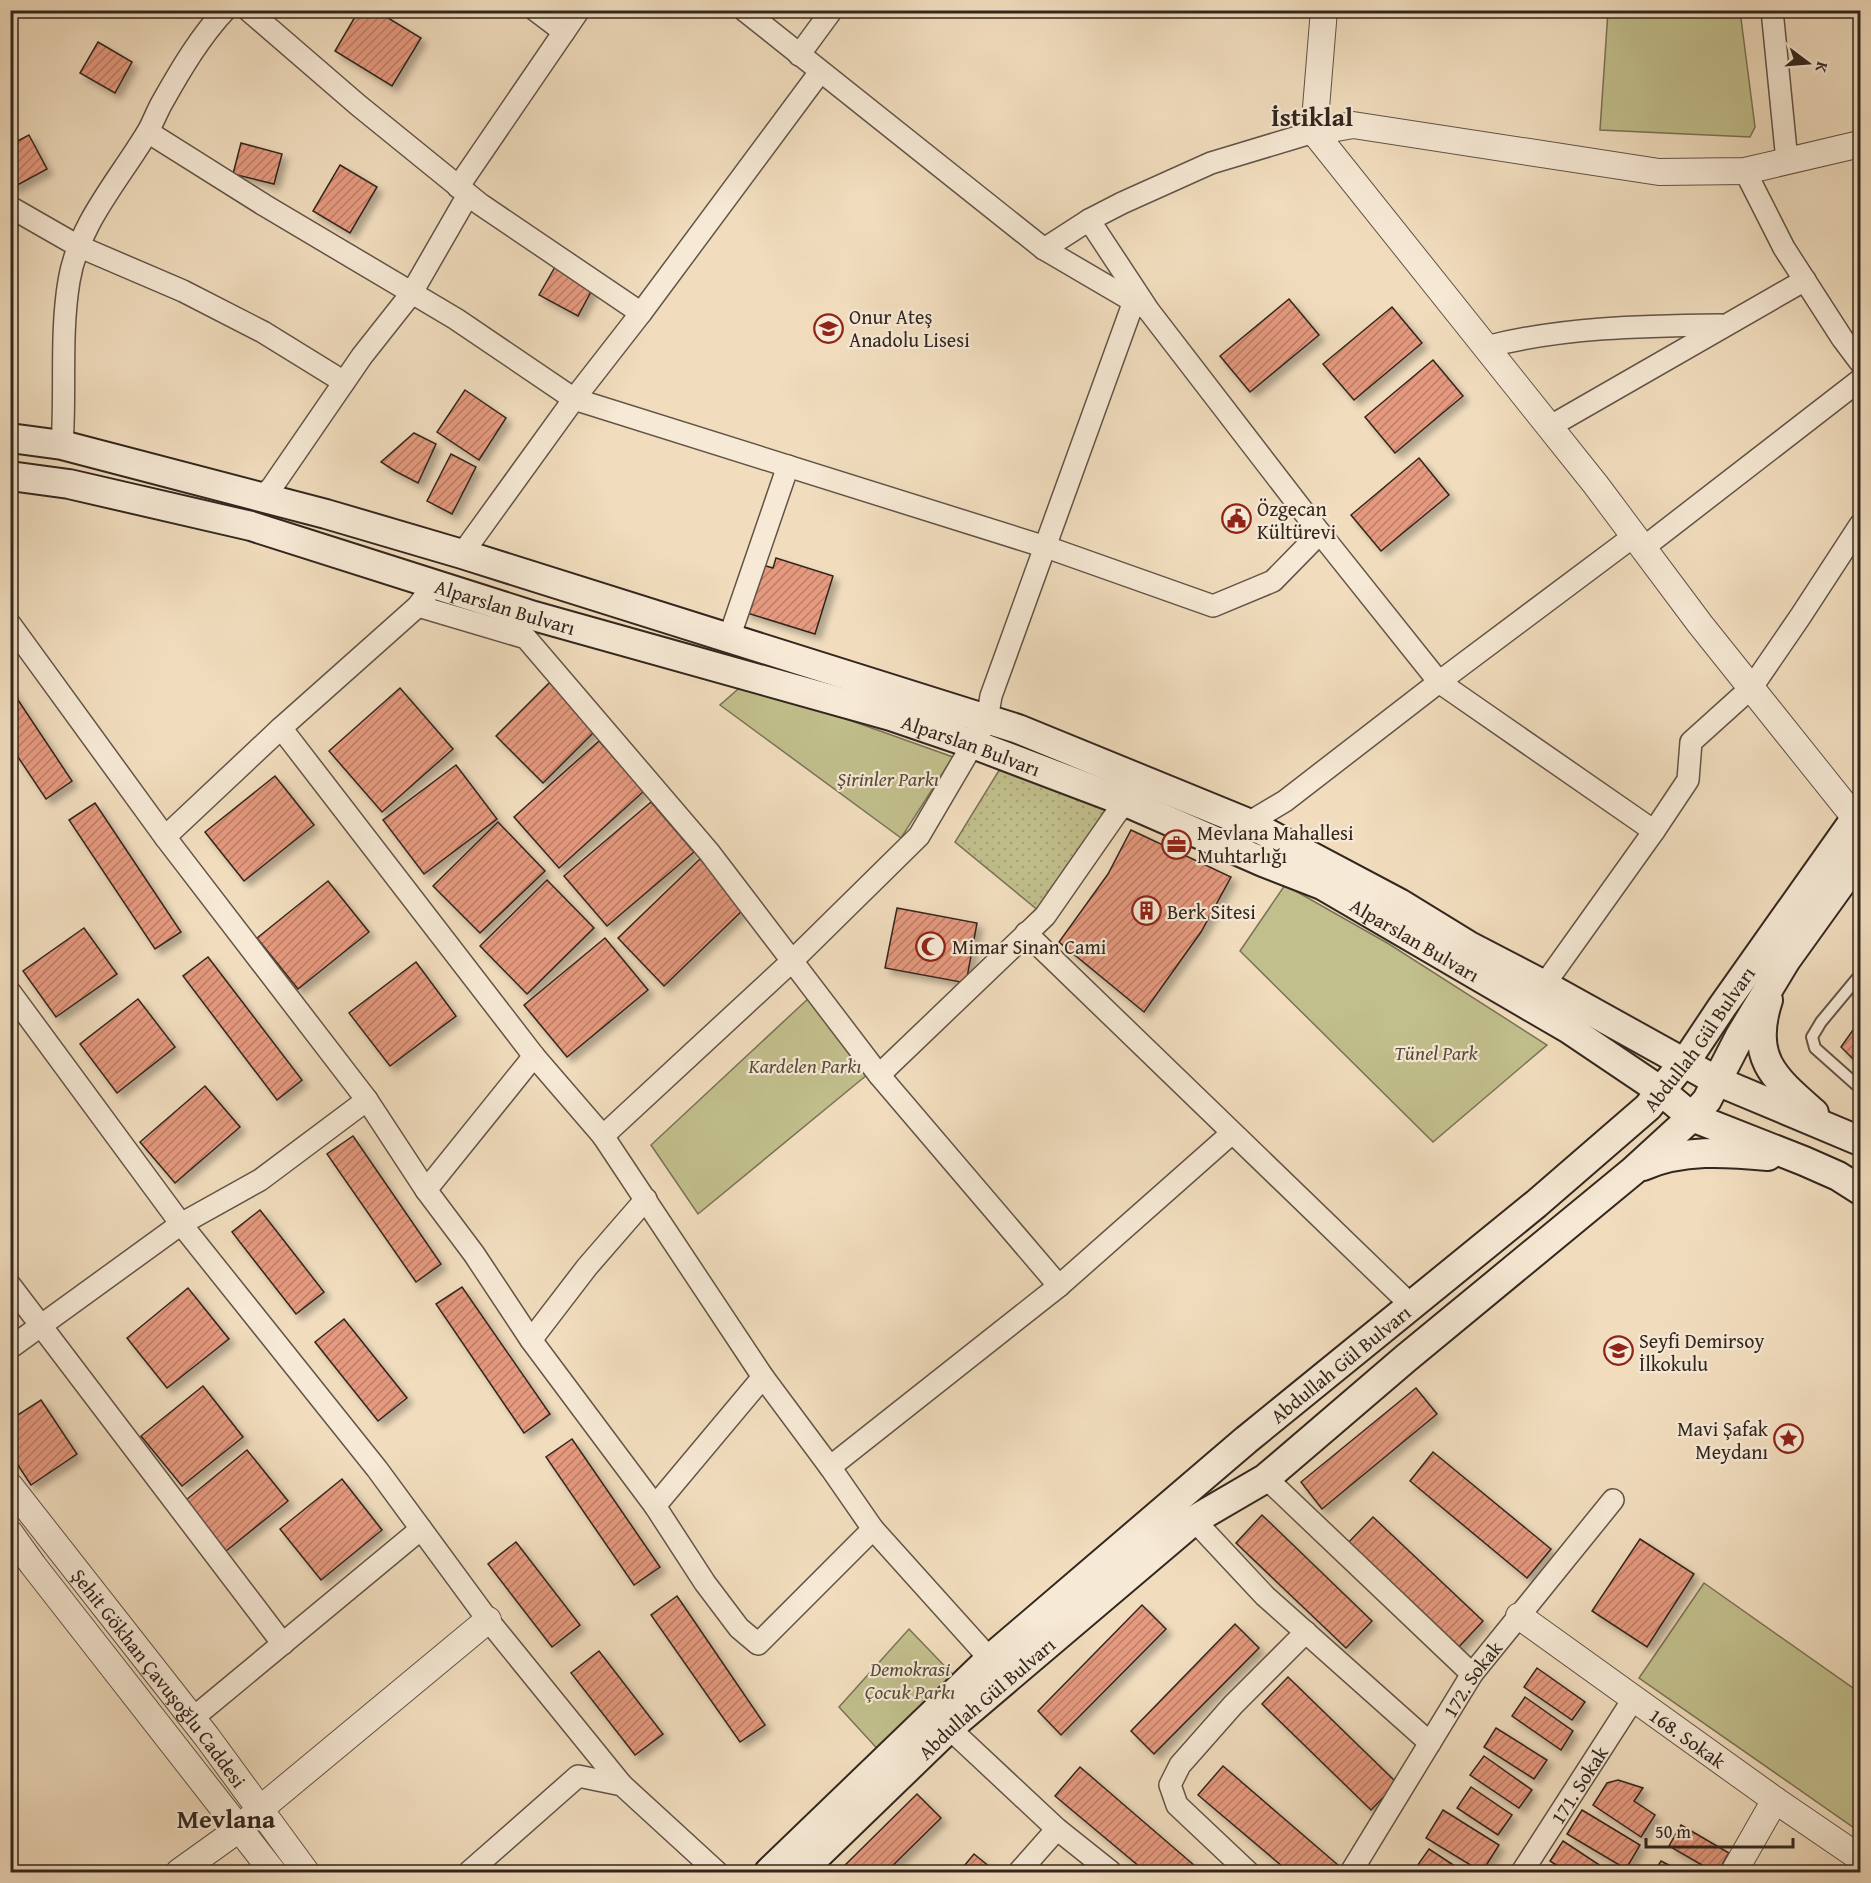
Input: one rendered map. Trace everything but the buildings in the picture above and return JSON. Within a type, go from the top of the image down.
[{"type":"main road","name":"Alparslan Bulvarı","points":[[10,438],[62,445],[326,514],[462,554],[729,638],[980,732]]},
{"type":"main road","name":"Alparslan Bulvarı","points":[[10,476],[69,484],[251,526],[434,583],[530,627],[891,716],[980,732],[1018,729],[1263,862],[1322,885],[1569,1029],[1661,1091],[1692,1117],[1804,1161],[1838,1176],[1860,1190]]},
{"type":"main road","name":"Alparslan Bulvarı","points":[[1133,790],[1248,823],[1399,903],[1469,946],[1717,1081],[1860,1141]]},
{"type":"main road","name":"Abdullah Gül Bulvarı","points":[[769,1872],[990,1659],[1246,1440],[1536,1204],[1648,1107],[1683,1063],[1858,815]]},
{"type":"main road","name":"Abdullah Gül Bulvarı","points":[[800,1872],[950,1728],[1194,1520],[1266,1478],[1405,1359],[1633,1171],[1692,1117],[1707,1100],[1740,1036],[1786,960],[1860,856]]},
{"type":"main road","points":[[1786,960],[1767,1003],[1762,1031],[1766,1062],[1785,1088],[1831,1129]]},
{"type":"main road","points":[[1633,1171],[1656,1160],[1698,1153],[1767,1156],[1804,1161]]},
{"type":"street","points":[[62,445],[65,411],[65,315],[69,280],[78,246],[98,208],[148,132],[188,58],[225,10]]},
{"type":"street","points":[[248,10],[358,105],[463,190],[641,313]]},
{"type":"street","points":[[535,10],[564,32]]},
{"type":"street","points":[[262,497],[272,487],[344,382],[411,294],[463,190],[579,10]]},
{"type":"street","points":[[744,10],[1044,249],[1141,306]]},
{"type":"street","points":[[799,55],[832,10]]},
{"type":"street","points":[[1324,10],[1314,132],[1550,427],[1701,624],[1858,815]]},
{"type":"street","points":[[1772,10],[1787,160]]},
{"type":"street","points":[[462,554],[574,399],[641,313],[820,72]]},
{"type":"street","points":[[1044,249],[1089,220],[1122,203],[1211,163],[1314,132],[1353,125],[1659,172],[1745,171],[1860,144]]},
{"type":"street","points":[[148,132],[254,199],[456,319],[574,399],[1044,547],[1213,606],[1273,581],[1320,533]]},
{"type":"street","points":[[1745,171],[1784,248],[1860,362]]},
{"type":"street","points":[[10,207],[78,246],[183,291],[233,317],[271,337],[344,382]]},
{"type":"street","points":[[1089,220],[1141,306],[1439,682],[1654,831]]},
{"type":"street","points":[[1550,427],[1805,280]]},
{"type":"street","points":[[603,1136],[791,962],[919,836],[980,732],[1044,547],[1141,306]]},
{"type":"street","points":[[1486,347],[1520,338],[1620,326],[1724,325]]},
{"type":"street","points":[[1248,823],[1285,801],[1439,682],[1639,542],[1860,380]]},
{"type":"street","points":[[729,638],[788,466]]},
{"type":"street","points":[[1544,985],[1688,780],[1691,742],[1752,687],[1860,525]]},
{"type":"street","points":[[165,837],[281,728],[418,606],[434,583]]},
{"type":"street","points":[[418,606],[530,627],[709,852],[879,1075],[1059,1286]]},
{"type":"street","points":[[10,624],[165,837],[367,1100],[426,1190],[474,1254],[531,1340],[655,1506],[705,1583],[740,1628],[758,1644],[873,1529]]},
{"type":"street","points":[[281,728],[534,1056],[603,1136],[763,1377],[873,1529],[990,1659]]},
{"type":"street","points":[[879,1075],[1045,916],[1133,790]]},
{"type":"street","points":[[1026,933],[1411,1305]]},
{"type":"street","points":[[10,992],[181,1224],[377,1469],[488,1620],[622,1785],[717,1872]]},
{"type":"street","points":[[426,1190],[534,1056]]},
{"type":"street","points":[[10,1348],[181,1224],[260,1180],[367,1100]]},
{"type":"street","points":[[830,1467],[1059,1286],[1232,1133]]},
{"type":"street","points":[[531,1340],[587,1267],[646,1199]]},
{"type":"street","points":[[10,1285],[283,1644]]},
{"type":"street","points":[[655,1506],[712,1441],[763,1377]]},
{"type":"street","points":[[1266,1478],[1472,1674]]},
{"type":"street","name":"Şehit Gökhan Çavuşoğlu Caddesi","points":[[10,1486],[192,1718],[306,1872]]},
{"type":"street","name":"172. Sokak","points":[[1351,1872],[1472,1674],[1613,1500]]},
{"type":"street","points":[[1194,1520],[1265,1596],[1430,1743]]},
{"type":"street","points":[[192,1718],[421,1529]]},
{"type":"street","points":[[15,1548],[273,1872]]},
{"type":"street","name":"168. Sokak","points":[[1519,1616],[1775,1800],[1860,1858]]},
{"type":"street","points":[[179,1872],[239,1829],[488,1620]]},
{"type":"street","points":[[1248,1872],[1177,1805],[1170,1785],[1180,1765],[1233,1705],[1306,1632]]},
{"type":"street","name":"171. Sokak","points":[[1522,1872],[1634,1698]]},
{"type":"street","points":[[950,1728],[1057,1829],[1111,1872]]},
{"type":"street","points":[[469,1872],[578,1776],[622,1785]]},
{"type":"street","points":[[1734,1872],[1775,1800]]},
{"type":"street","points":[[1019,1872],[1057,1829]]},
{"type":"lane","points":[[1860,975],[1821,1022],[1812,1037],[1815,1048],[1860,1088]]},
{"type":"green space","points":[[1608,11],[1740,11],[1755,127],[1750,137],[1600,130]]},
{"type":"green space","name":"Şirinler Parkı","points":[[745,683],[953,757],[901,838],[720,705]]},
{"type":"green space","points":[[1003,764],[1116,814],[1045,916],[955,842]]},
{"type":"green space","name":"Tünel Park","points":[[1285,885],[1389,944],[1547,1045],[1433,1142],[1240,951]]},
{"type":"green space","name":"Kardelen Parkı","points":[[811,996],[873,1070],[698,1214],[651,1145]]},
{"type":"green space","points":[[1704,1583],[1860,1693],[1860,1832],[1639,1678]]},
{"type":"green space","name":"Demokrasi Çocuk Parkı","points":[[909,1629],[958,1680],[883,1755],[839,1707]]},
{"type":"place","name":"Onur Ateş Anadolu Lisesi","points":[[828,328]]},
{"type":"place","name":"Özgecan Kültürevi","points":[[1236,519]]},
{"type":"place","name":"Mevlana Mahallesi Muhtarlığı","points":[[1176,844]]},
{"type":"place","name":"Berk Sitesi","points":[[1146,911]]},
{"type":"place","name":"Mimar Sinan Cami","points":[[931,946]]},
{"type":"place","name":"Seyfi Demirsoy İlkokulu","points":[[1618,1351]]},
{"type":"place","name":"Mavi Şafak Meydanı","points":[[1789,1439]]},
{"type":"district","name":"İstiklal","points":[[1312,116]]},
{"type":"district","name":"Mevlana","points":[[226,1818]]}]
